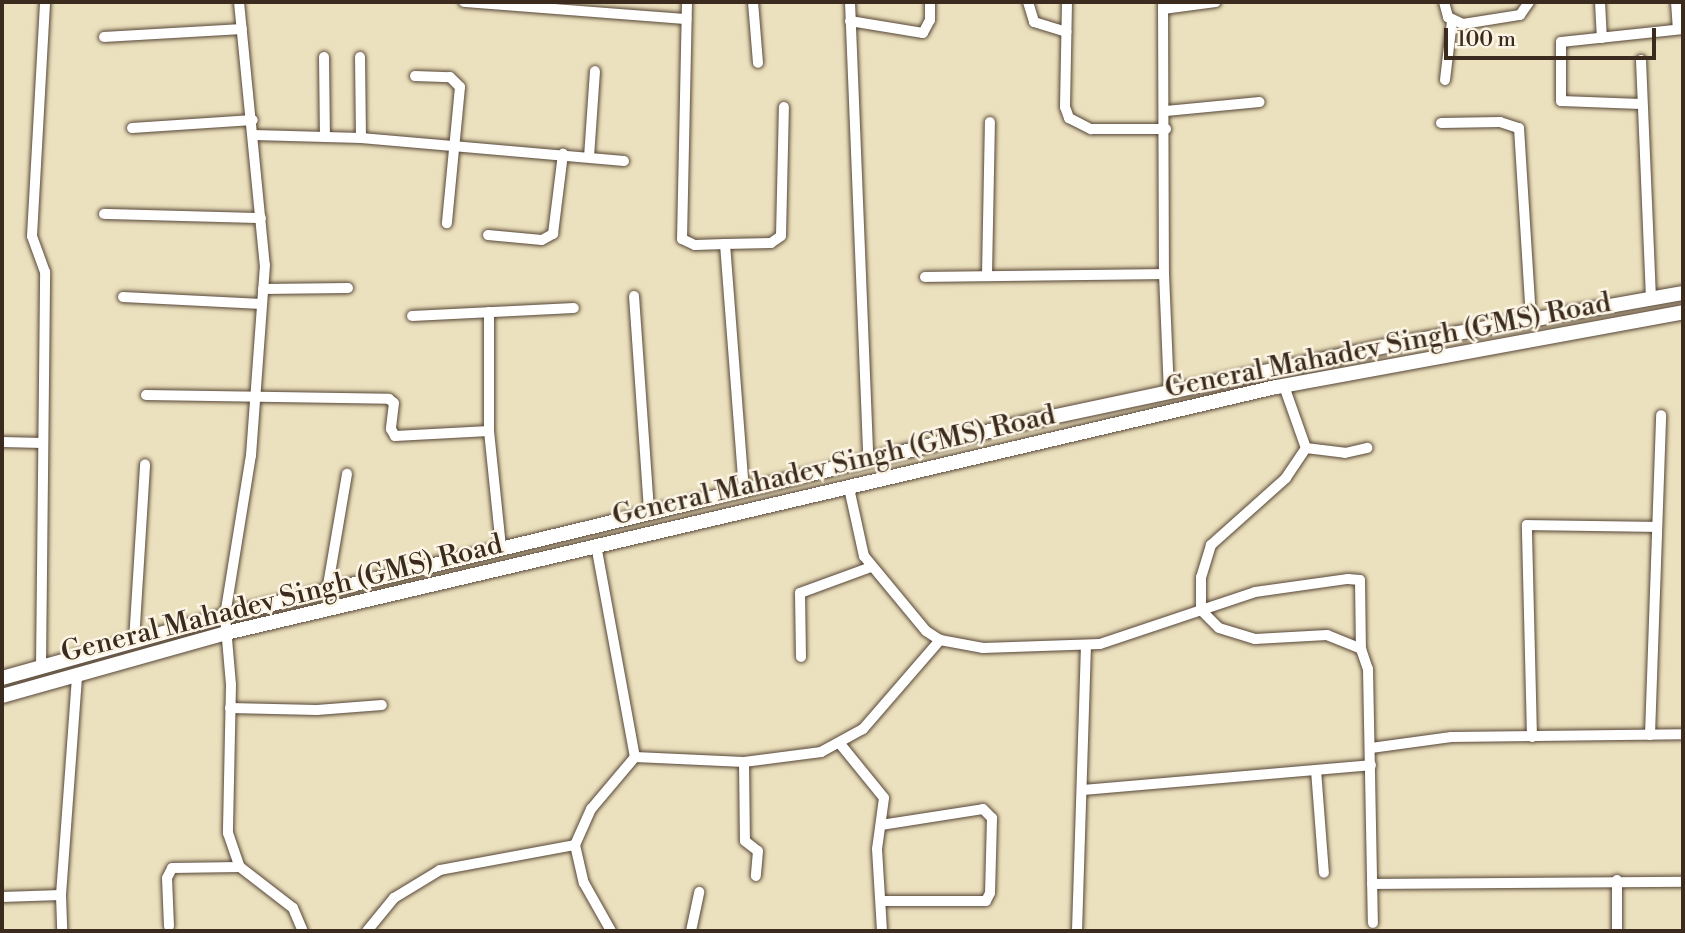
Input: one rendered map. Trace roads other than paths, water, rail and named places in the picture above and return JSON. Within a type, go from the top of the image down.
[{"type":"street","points":[[41,667],[45,272],[32,236],[45,2]]},
{"type":"street","points":[[239,2],[253,120],[261,218],[263,289],[251,455],[225,616],[230,708],[228,832],[240,867],[293,908],[303,931]]},
{"type":"street","points":[[464,2],[685,19]]},
{"type":"street","points":[[687,2],[681,233],[688,243],[771,243],[781,236],[784,107]]},
{"type":"street","points":[[753,2],[758,63]]},
{"type":"street","points":[[850,2],[868,459]]},
{"type":"street","points":[[850,21],[923,33],[930,20],[930,2]]},
{"type":"street","points":[[1028,2],[1034,22],[1067,32]]},
{"type":"street","points":[[1067,2],[1065,107],[1069,118],[1091,129],[1166,129]]},
{"type":"street","points":[[1169,393],[1164,274],[1166,111],[1163,5],[1216,2]]},
{"type":"street","points":[[1444,2],[1452,21],[1445,80]]},
{"type":"street","points":[[1452,21],[1463,24],[1520,15],[1529,2]]},
{"type":"street","points":[[1600,2],[1602,38]]},
{"type":"street","points":[[1641,104],[1561,101],[1561,42],[1681,29],[1676,2]]},
{"type":"street","points":[[104,37],[242,29]]},
{"type":"street","points":[[324,57],[325,136]]},
{"type":"street","points":[[360,57],[361,138]]},
{"type":"street","points":[[1641,60],[1651,299]]},
{"type":"street","points":[[589,157],[595,71]]},
{"type":"street","points":[[415,76],[459,82],[447,223]]},
{"type":"street","points":[[1166,111],[1260,103]]},
{"type":"street","points":[[132,128],[253,120]]},
{"type":"street","points":[[987,275],[990,122]]},
{"type":"street","points":[[1441,122],[1500,122],[1519,128],[1531,320]]},
{"type":"street","points":[[254,135],[325,136],[455,144],[624,161]]},
{"type":"street","points":[[488,235],[542,240],[553,234],[563,154]]},
{"type":"street","points":[[104,214],[261,218]]},
{"type":"street","points":[[725,244],[744,489]]},
{"type":"street","points":[[925,278],[1164,274]]},
{"type":"street","points":[[263,289],[348,288]]},
{"type":"street","points":[[2,678],[225,616],[868,459],[1169,393],[1531,320],[1683,293]]},
{"type":"street","points":[[634,296],[649,512]]},
{"type":"street","points":[[123,297],[262,304]]},
{"type":"street","points":[[412,316],[573,308]]},
{"type":"street","points":[[489,312],[489,431],[501,548]]},
{"type":"street","name":"General Mahadev Singh (GMS) Road","points":[[2,696],[226,633],[1284,386],[1683,312]]},
{"type":"street","points":[[1284,386],[1306,448]]},
{"type":"street","points":[[146,395],[256,394],[389,399],[394,402],[391,429],[395,436],[489,431]]},
{"type":"street","points":[[1650,736],[1661,415]]},
{"type":"street","points":[[2,442],[43,443]]},
{"type":"street","points":[[1306,448],[1345,453],[1367,448]]},
{"type":"street","points":[[1306,448],[1286,478],[1211,545],[1201,578],[1201,610],[1219,628],[1255,639],[1327,635],[1361,649]]},
{"type":"street","points":[[134,641],[145,464]]},
{"type":"street","points":[[327,591],[347,474]]},
{"type":"street","points":[[849,488],[861,545],[871,567],[926,631],[940,640],[983,648],[1086,645],[1125,639],[1163,620],[1255,592],[1360,580],[1361,649],[1367,668],[1371,748],[1373,923]]},
{"type":"street","points":[[1532,737],[1527,526],[1657,527]]},
{"type":"street","points":[[596,545],[635,757]]},
{"type":"street","points":[[801,657],[800,593],[871,567]]},
{"type":"street","points":[[635,757],[744,762],[804,757],[841,744],[892,701],[940,640]]},
{"type":"street","points":[[1077,931],[1086,645]]},
{"type":"street","points":[[62,931],[61,895],[77,676]]},
{"type":"street","points":[[230,708],[317,710],[383,705]]},
{"type":"street","points":[[1371,748],[1451,737],[1683,734]]},
{"type":"street","points":[[841,744],[880,788],[884,798],[877,849],[882,931]]},
{"type":"street","points":[[611,931],[584,883],[575,845],[591,809],[635,757]]},
{"type":"street","points":[[744,762],[745,841],[758,851],[756,876]]},
{"type":"street","points":[[1082,790],[1371,765]]},
{"type":"street","points":[[1317,770],[1324,873]]},
{"type":"street","points":[[881,825],[983,809],[992,818],[986,901],[882,901]]},
{"type":"street","points":[[367,931],[394,898],[440,870],[575,845]]},
{"type":"street","points":[[169,926],[167,878],[172,868],[240,867]]},
{"type":"street","points":[[1617,880],[1617,931]]},
{"type":"street","points":[[1372,884],[1683,881]]},
{"type":"street","points":[[691,931],[699,892]]},
{"type":"street","points":[[2,897],[61,895]]}]
